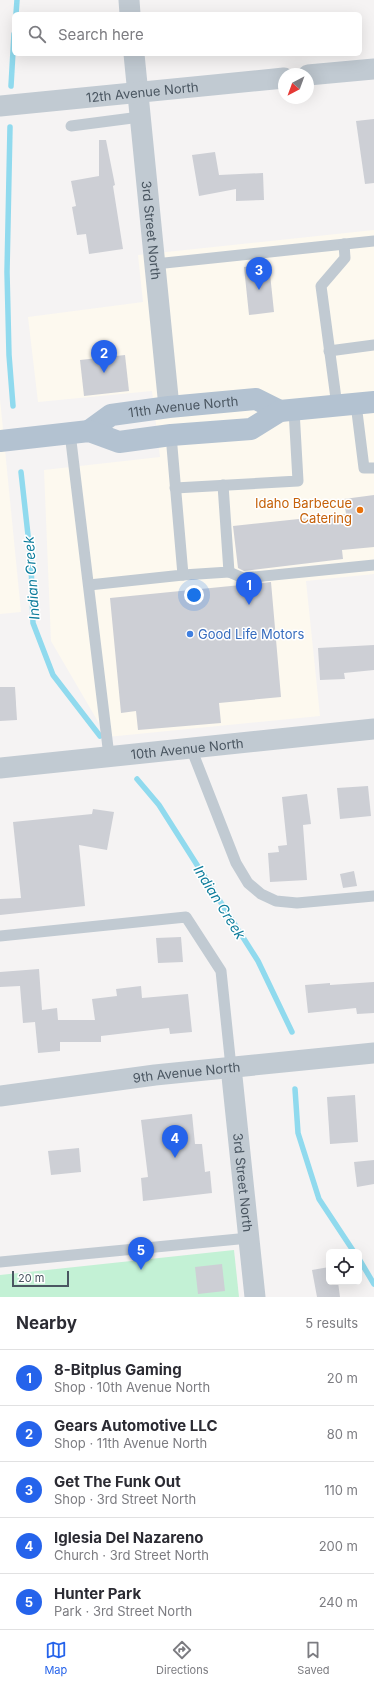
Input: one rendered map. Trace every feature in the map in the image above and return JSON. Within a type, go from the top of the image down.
[{"type":"main road","name":"11th Avenue North","points":[[80,432],[111,415],[169,407],[256,399],[287,411]]},
{"type":"main road","name":"11th Avenue North","points":[[0,441],[80,432],[119,442],[171,435],[251,429],[287,411],[356,404]]},
{"type":"street","points":[[129,0],[130,12]]},
{"type":"street","name":"3rd Street North","points":[[134,56],[169,407]]},
{"type":"street","points":[[314,75],[374,69]]},
{"type":"street","name":"12th Avenue North","points":[[0,106],[278,79]]},
{"type":"street","name":"10th Avenue North","points":[[0,768],[374,729]]},
{"type":"street","name":"9th Avenue North","points":[[0,1096],[155,1075],[374,1053]]},
{"type":"street","name":"3rd Street North","points":[[231,1067],[255,1297]]},
{"type":"lane","points":[[71,126],[140,117]]},
{"type":"lane","points":[[155,264],[374,241]]},
{"type":"lane","points":[[344,244],[345,258],[321,286],[330,351],[356,404],[364,468],[374,468]]},
{"type":"lane","points":[[330,351],[374,345]]},
{"type":"lane","points":[[175,488],[298,481],[287,411]]},
{"type":"lane","points":[[80,432],[89,585],[110,756]]},
{"type":"lane","points":[[171,435],[183,575]]},
{"type":"lane","points":[[223,485],[229,572]]},
{"type":"lane","points":[[89,585],[183,575],[229,572],[243,578],[374,565]]},
{"type":"lane","points":[[191,748],[236,864],[248,883],[261,894],[276,901],[297,903],[374,896]]},
{"type":"lane","points":[[0,936],[186,918],[221,971],[231,1067]]},
{"type":"lane","points":[[0,1262],[249,1238]]},
{"type":"shaded area","points":[[374,230],[374,574],[306,581],[320,716],[107,737],[51,641],[44,470],[160,457],[152,391],[38,402],[28,317],[143,302],[138,255]]},
{"type":"shaded area","points":[[0,399],[21,612],[0,614]]},
{"type":"green space","points":[[234,1250],[239,1297],[0,1297],[0,1275]]},
{"type":"building","points":[[374,119],[374,183],[365,184],[356,121]]},
{"type":"building","points":[[99,140],[106,140],[115,185],[113,186],[123,249],[89,254],[86,234],[77,235],[72,207],[76,206],[71,181],[99,176]]},
{"type":"building","points":[[215,152],[219,175],[263,173],[264,200],[236,201],[236,189],[199,196],[192,155]]},
{"type":"building","points":[[269,264],[274,312],[249,315],[244,267]]},
{"type":"building","points":[[125,355],[129,391],[84,396],[80,360]]},
{"type":"building","points":[[374,495],[374,547],[342,550],[343,559],[244,571],[238,568],[233,526],[346,514],[344,499]]},
{"type":"building","points":[[271,582],[281,697],[219,703],[221,723],[138,730],[136,711],[121,713],[110,598]]},
{"type":"building","points":[[374,645],[374,670],[344,673],[345,679],[320,680],[318,648]]},
{"type":"building","points":[[0,687],[15,687],[17,720],[0,721]]},
{"type":"building","points":[[368,786],[371,816],[340,819],[337,788]]},
{"type":"building","points":[[307,794],[311,824],[303,825],[307,880],[270,882],[268,853],[279,852],[278,846],[287,845],[282,797]]},
{"type":"building","points":[[93,809],[114,812],[107,850],[79,845],[85,906],[0,915],[0,899],[21,898],[13,822],[92,814]]},
{"type":"building","points":[[354,871],[357,886],[343,888],[340,874]]},
{"type":"building","points":[[181,937],[183,962],[158,963],[156,938]]},
{"type":"building","points":[[39,969],[42,1010],[57,1008],[58,1020],[95,1020],[92,999],[117,996],[116,989],[141,986],[142,998],[188,994],[192,1032],[170,1034],[169,1028],[101,1036],[101,1042],[60,1042],[60,1051],[38,1053],[35,1022],[23,1023],[20,986],[0,987],[0,972]]},
{"type":"building","points":[[374,982],[374,1013],[357,1014],[356,1008],[308,1013],[305,985]]},
{"type":"building","points":[[355,1095],[358,1142],[330,1144],[327,1097]]},
{"type":"building","points":[[192,1114],[195,1144],[202,1144],[205,1172],[210,1171],[212,1193],[143,1201],[141,1178],[148,1177],[141,1120]]},
{"type":"building","points":[[79,1148],[81,1172],[51,1175],[48,1151]]},
{"type":"building","points":[[374,1160],[374,1184],[357,1187],[354,1162]]},
{"type":"building","points":[[222,1264],[225,1291],[198,1294],[195,1267]]},
{"type":"building","points":[[326,1268],[326,1285],[338,1285],[340,1297],[317,1297],[312,1270]]},
{"type":"waterway","name":"Indian Creek","points":[[16,12],[17,0]]},
{"type":"waterway","name":"Indian Creek","points":[[11,86],[13,56]]},
{"type":"waterway","name":"Indian Creek","points":[[10,127],[7,272],[9,355],[13,406]]},
{"type":"waterway","name":"Indian Creek","points":[[21,472],[31,562],[33,623],[53,675],[100,736]]},
{"type":"waterway","name":"Indian Creek","points":[[137,779],[159,805],[258,961],[292,1032]]},
{"type":"waterway","name":"Indian Creek","points":[[295,1089],[298,1133],[319,1199],[352,1249]]},
{"type":"waterway","name":"Indian Creek","points":[[362,1264],[374,1284]]},
{"type":"place","name":"Get The Funk Out","points":[[259,290]]},
{"type":"place","name":"Gears Automotive LLC","points":[[104,373]]},
{"type":"place","name":"Idaho Barbecue Catering","points":[[360,510]]},
{"type":"place","name":"8-Bitplus Gaming","points":[[249,605]]},
{"type":"place","name":"Good Life Motors","points":[[190,634]]},
{"type":"place","name":"Iglesia Del Nazareno","points":[[175,1158]]},
{"type":"place","name":"Hunter Park","points":[[141,1270]]}]
